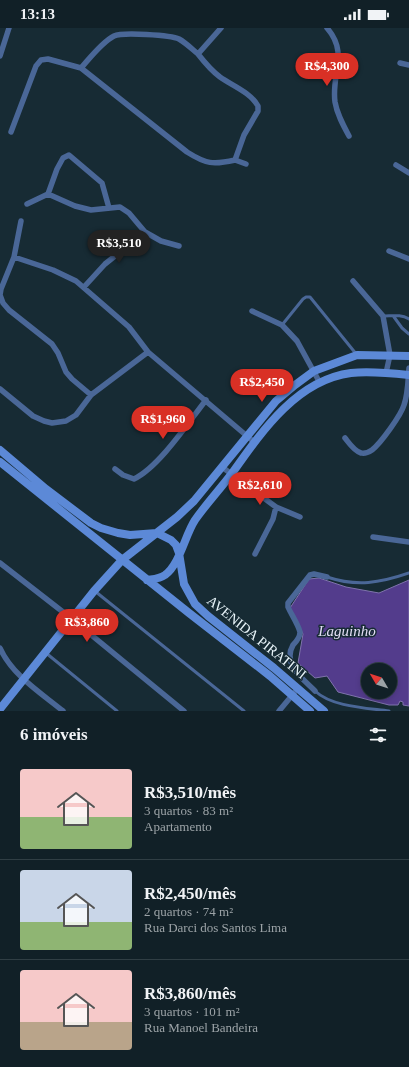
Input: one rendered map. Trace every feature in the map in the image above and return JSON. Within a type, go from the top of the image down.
[{"type":"street","points":[[0,56],[9,28]]},
{"type":"street","points":[[198,54],[221,28]]},
{"type":"street","points":[[327,28],[336,40],[339,58],[335,102],[340,118],[349,136]]},
{"type":"street","points":[[81,68],[97,50],[114,36],[124,33],[178,38],[198,54],[221,78],[237,86],[258,106],[258,111],[244,136],[235,160]]},
{"type":"street","points":[[11,132],[36,66],[41,60],[48,58],[81,68],[199,160],[211,163],[235,160],[246,164]]},
{"type":"street","points":[[400,63],[409,65]]},
{"type":"street","points":[[27,204],[48,194],[57,169],[63,158],[68,156],[102,183],[109,208]]},
{"type":"street","points":[[396,165],[409,173]]},
{"type":"street","points":[[48,194],[75,206],[91,210],[120,207],[130,213],[145,232],[161,241],[179,246]]},
{"type":"street","points":[[21,221],[14,257],[0,296],[3,303],[9,310],[52,344],[58,353],[66,372],[91,395]]},
{"type":"street","points":[[84,287],[105,264],[145,232]]},
{"type":"street","points":[[390,251],[409,259]]},
{"type":"street","points":[[14,257],[65,275],[84,287],[129,327],[148,352],[254,442]]},
{"type":"street","points":[[353,281],[383,316],[390,355],[386,373]]},
{"type":"street","points":[[252,311],[282,326],[297,341],[320,383]]},
{"type":"street","points":[[0,388],[33,416],[52,423],[66,421],[76,415],[91,395],[148,352]]},
{"type":"street","points":[[0,709],[94,591],[122,560],[177,517],[194,501],[276,401],[314,371],[357,355],[409,356]]},
{"type":"street","points":[[147,580],[159,578],[173,566],[195,520],[232,474],[254,442],[288,405],[320,383],[351,373],[409,373],[404,405],[394,424],[372,451],[361,453],[344,438]]},
{"type":"street","points":[[115,469],[130,478],[134,479],[141,476],[159,459],[206,400]]},
{"type":"street","points":[[0,450],[46,489],[90,523],[101,528],[130,535],[157,533]]},
{"type":"street","name":"AVENIDA PIRATINI","points":[[0,462],[292,695],[310,711]]},
{"type":"street","points":[[222,467],[276,507],[300,517]]},
{"type":"street","points":[[255,554],[273,519],[276,507]]},
{"type":"street","name":"AVENIDA PIRATINI","points":[[157,533],[171,540],[176,545],[179,553],[184,584],[195,604],[324,711]]},
{"type":"street","points":[[372,537],[409,542]]},
{"type":"street","points":[[0,563],[72,619],[184,711]]},
{"type":"street","points":[[315,691],[291,664],[290,652],[300,632],[288,607],[288,603],[310,575],[314,574],[327,577]]},
{"type":"street","points":[[0,648],[10,666],[63,711]]},
{"type":"street","points":[[280,711],[298,688]]},
{"type":"lane","points":[[282,326],[303,299],[310,297],[357,355]]},
{"type":"lane","points":[[383,316],[402,315],[409,319]]},
{"type":"lane","points":[[394,316],[402,328],[409,334]]},
{"type":"lane","points":[[327,577],[342,582],[365,583],[386,581],[409,573]]},
{"type":"lane","points":[[94,591],[244,711]]},
{"type":"lane","points":[[46,653],[116,711]]},
{"type":"lane","points":[[315,691],[326,698],[337,702],[389,711]]},
{"type":"water","name":"Laguinho","points":[[319,578],[346,587],[379,593],[409,580],[409,706],[403,705],[403,702],[400,701],[398,705],[389,705],[365,699],[397,699],[397,663],[361,663],[361,698],[338,692],[327,676],[315,678],[298,663],[303,634],[290,608],[309,579]]}]
